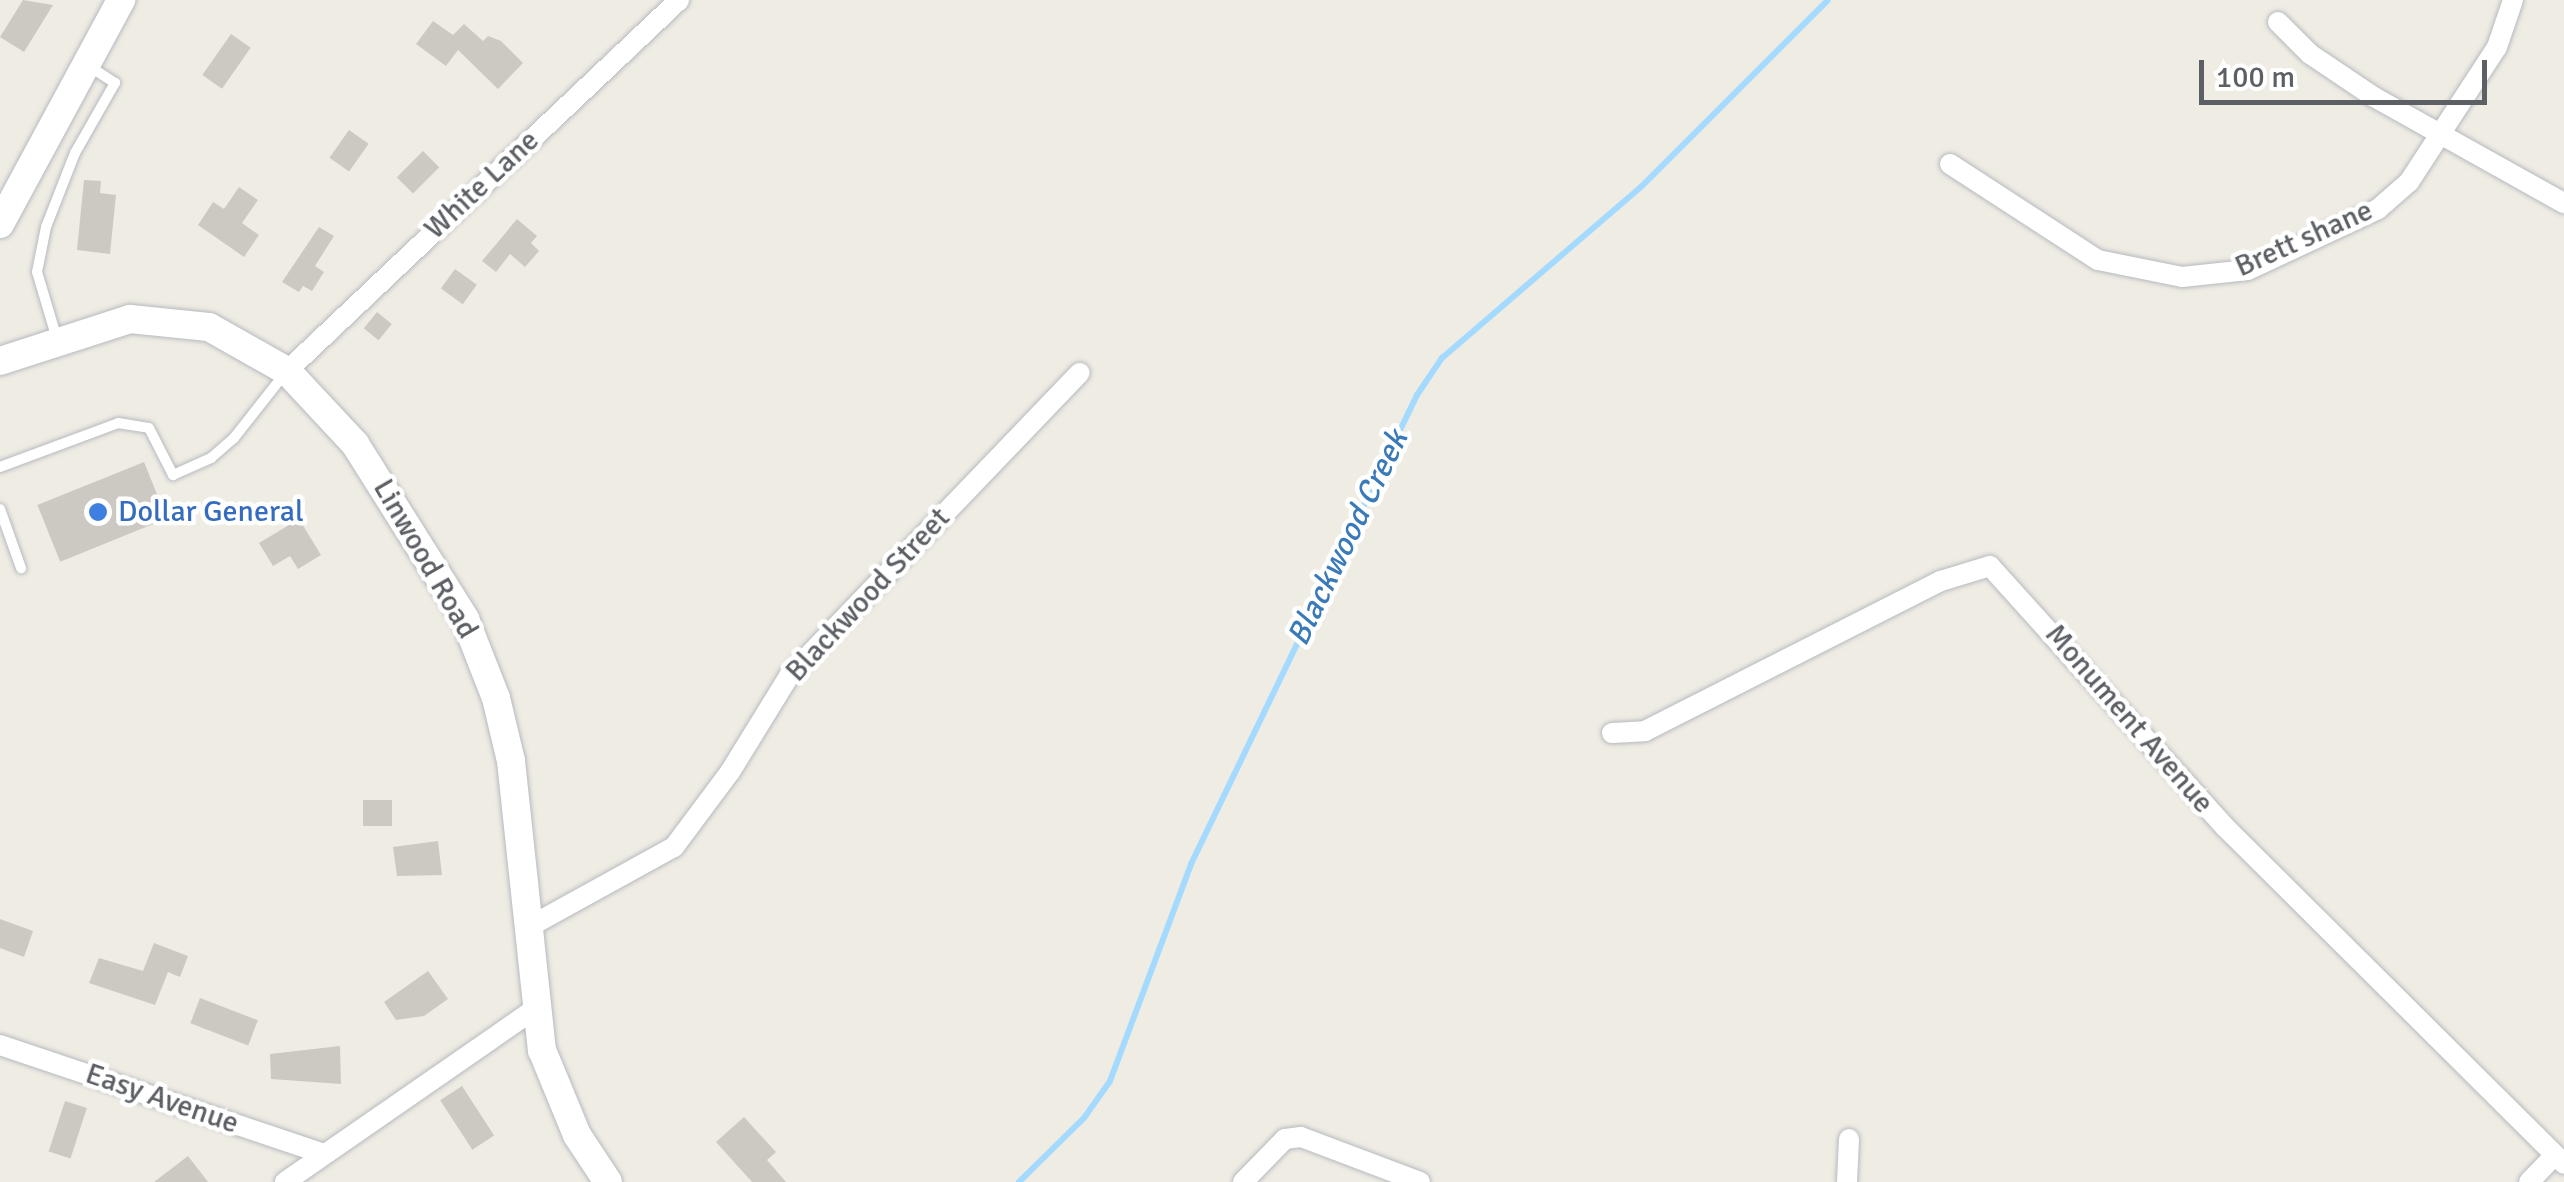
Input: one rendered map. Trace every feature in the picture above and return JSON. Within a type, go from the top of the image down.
[{"type":"main road","points":[[0,224],[121,0]]},
{"type":"main road","name":"Linwood Road","points":[[4,355],[130,319],[209,327],[287,371],[324,406],[386,487],[466,619],[496,698],[511,761],[533,1010],[559,1100],[608,1182]]},
{"type":"street","name":"White Lane","points":[[287,371],[679,0]]},
{"type":"street","name":"Brett shane","points":[[1950,164],[2098,260],[2160,276],[2212,277],[2248,270],[2378,209],[2409,182],[2443,136],[2497,48],[2512,0]]},
{"type":"street","points":[[2278,22],[2310,54],[2443,136],[2564,203]]},
{"type":"street","name":"Blackwood Street","points":[[527,928],[674,847],[789,676],[1080,373]]},
{"type":"street","name":"Monument Avenue","points":[[1612,733],[1645,732],[1941,582],[1990,566],[2225,827],[2559,1160]]},
{"type":"street","points":[[285,1182],[533,1010]]},
{"type":"street","name":"Easy Avenue","points":[[0,1044],[324,1154]]},
{"type":"street","points":[[1243,1182],[1285,1140],[1301,1137],[1420,1182]]},
{"type":"street","points":[[1847,1182],[1850,1139]]},
{"type":"street","points":[[2529,1182],[2559,1160]]},
{"type":"lane","points":[[57,339],[37,272],[46,227],[75,153],[115,84],[86,64]]},
{"type":"lane","points":[[0,467],[118,423],[149,428],[173,475],[212,458],[234,438],[287,371]]},
{"type":"lane","points":[[0,509],[22,568]]},
{"type":"building","points":[[23,0],[53,5],[24,52],[0,37]]},
{"type":"building","points":[[433,21],[453,35],[464,24],[483,41],[488,36],[501,41],[523,63],[498,89],[458,50],[446,66],[416,44]]},
{"type":"building","points":[[231,34],[251,48],[222,89],[202,75]]},
{"type":"building","points":[[349,130],[369,144],[349,172],[329,158]]},
{"type":"building","points":[[423,151],[439,167],[413,193],[397,177]]},
{"type":"building","points":[[84,180],[101,181],[100,193],[116,195],[110,254],[77,250]]},
{"type":"building","points":[[239,187],[258,200],[242,223],[259,235],[244,257],[198,225],[213,202],[224,209]]},
{"type":"building","points":[[517,219],[537,236],[531,243],[539,251],[525,267],[510,254],[496,272],[482,261]]},
{"type":"building","points":[[319,227],[334,236],[315,266],[324,272],[312,291],[303,286],[299,292],[282,282]]},
{"type":"building","points":[[455,269],[477,285],[463,304],[441,288]]},
{"type":"building","points":[[377,312],[392,324],[379,340],[364,328]]},
{"type":"building","points":[[144,462],[167,519],[60,562],[37,505]]},
{"type":"building","points":[[299,519],[321,555],[298,569],[290,556],[273,566],[259,543]]},
{"type":"building","points":[[363,800],[392,800],[392,826],[363,826]]},
{"type":"building","points":[[438,841],[442,875],[397,876],[393,847]]},
{"type":"building","points":[[0,919],[33,931],[24,957],[0,948]]},
{"type":"building","points":[[154,943],[188,956],[180,977],[168,972],[155,1005],[89,983],[99,958],[143,971]]},
{"type":"building","points":[[428,971],[448,999],[424,1016],[396,1020],[384,1002]]},
{"type":"building","points":[[200,998],[258,1020],[248,1045],[190,1023]]},
{"type":"building","points":[[340,1046],[341,1084],[271,1079],[270,1054]]},
{"type":"building","points":[[462,1086],[494,1135],[472,1150],[440,1100]]},
{"type":"building","points":[[65,1101],[87,1108],[70,1159],[49,1151]]},
{"type":"building","points":[[744,1117],[776,1152],[767,1160],[786,1182],[752,1182],[716,1142]]},
{"type":"building","points":[[188,1156],[208,1182],[154,1182]]},
{"type":"waterway","name":"Blackwood Creek","points":[[1019,1182],[1084,1118],[1110,1081],[1191,864],[1417,395],[1442,358],[1641,187],[1828,0]]},
{"type":"place","name":"Dollar General","points":[[98,512]]}]
